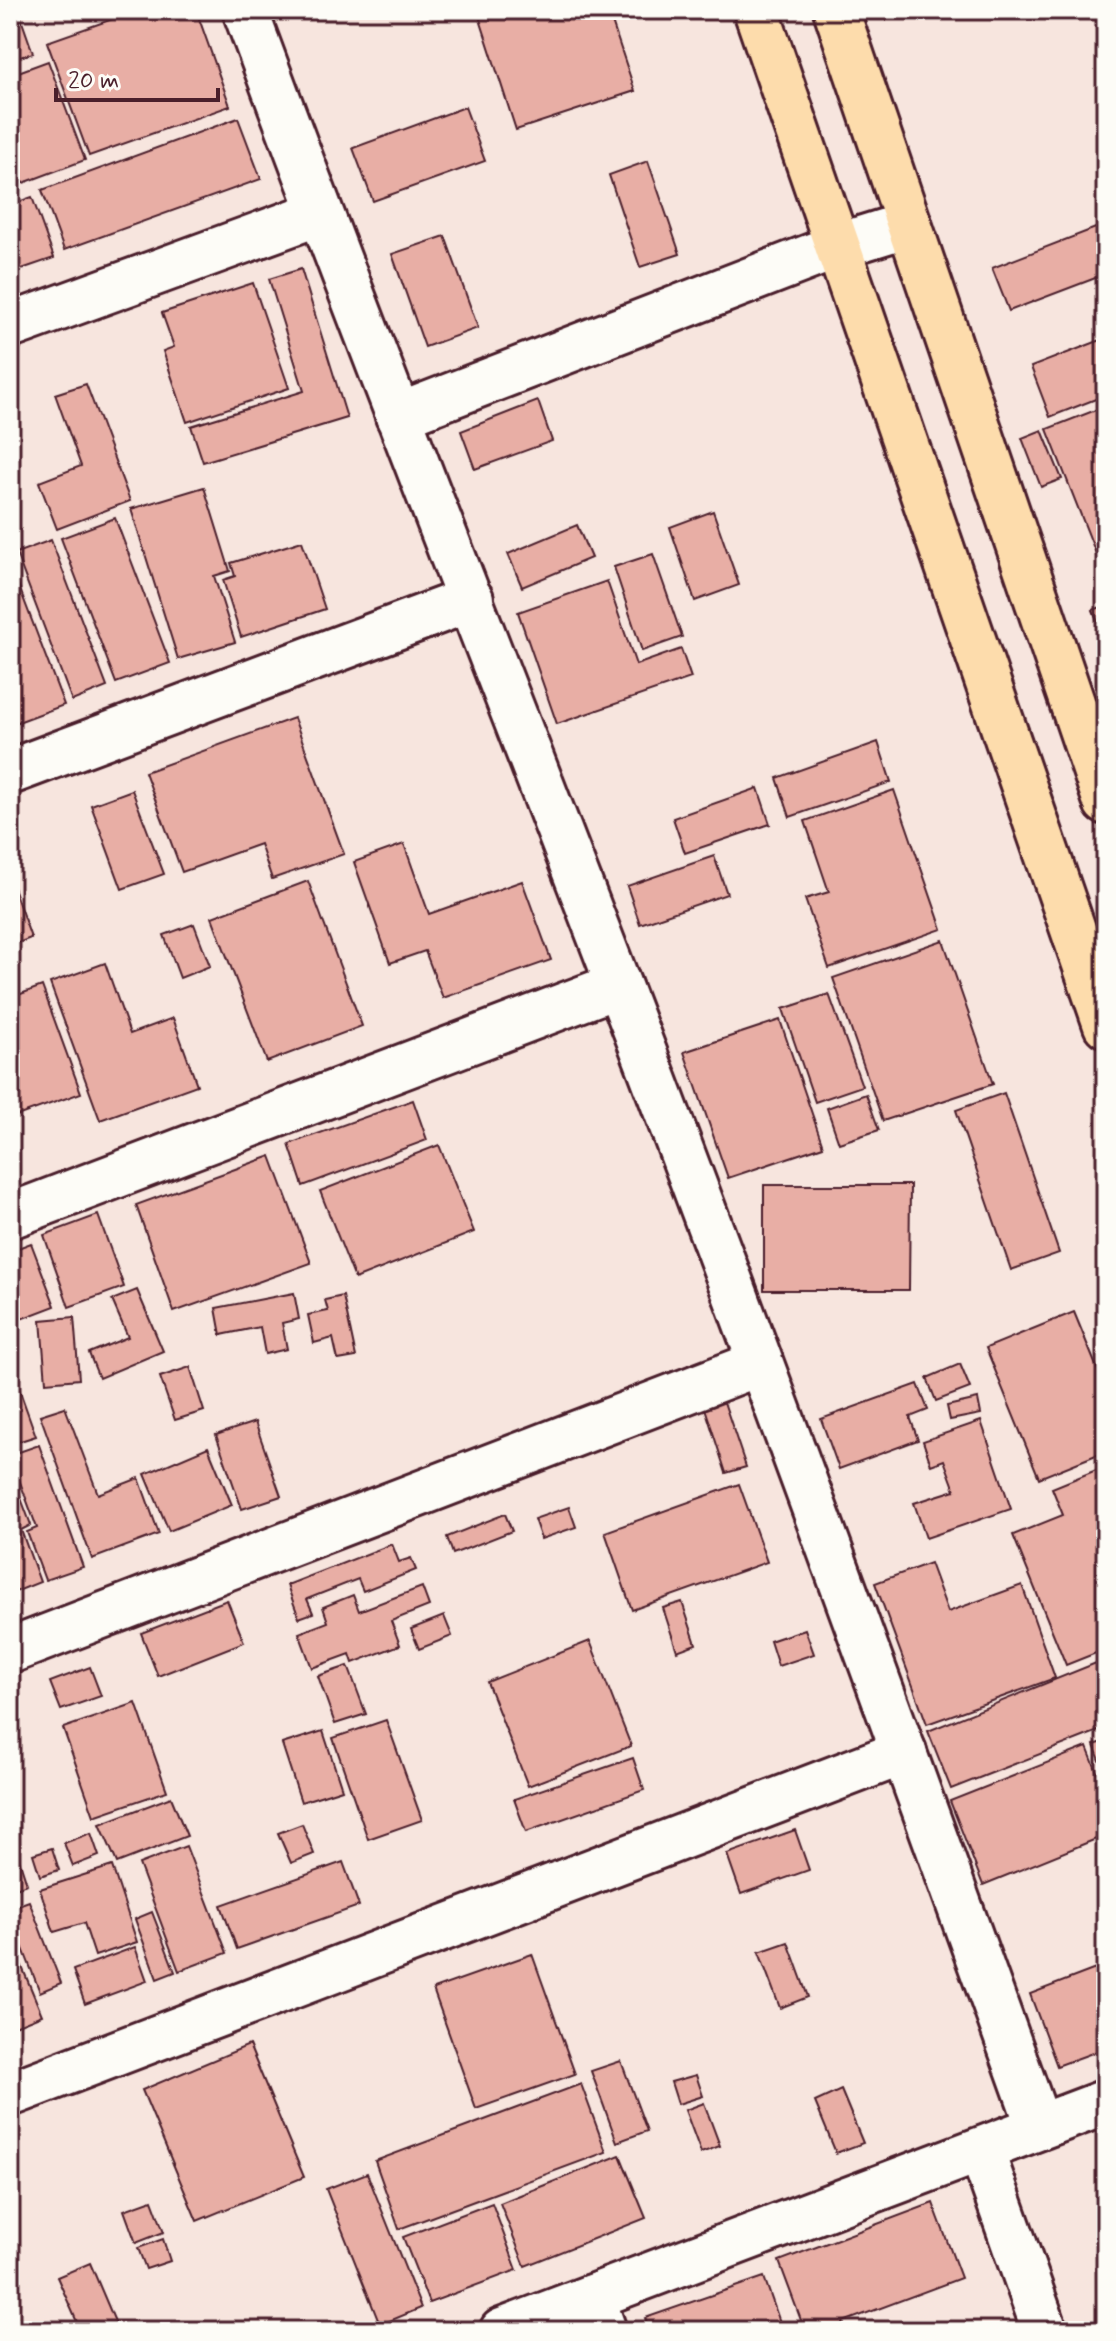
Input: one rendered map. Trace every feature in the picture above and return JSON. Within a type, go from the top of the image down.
[{"type":"highway","points":[[756,10],[838,246],[1094,953],[1106,1025]]},
{"type":"highway","points":[[836,10],[1106,802]]},
{"type":"street","points":[[245,10],[319,213],[471,599],[760,1363],[1039,2127]]},
{"type":"street","points":[[10,326],[319,213]]},
{"type":"street","points":[[398,416],[838,246],[909,224]]},
{"type":"street","points":[[10,772],[471,599]]},
{"type":"street","points":[[10,1216],[618,985]]},
{"type":"street","points":[[10,1651],[760,1363]]},
{"type":"street","points":[[10,2094],[904,1752]]},
{"type":"street","points":[[502,2331],[598,2314],[981,2150],[1106,2102]]},
{"type":"street","points":[[981,2150],[1045,2331]]},
{"type":"building","points":[[10,10],[18,10],[33,53],[10,60]]},
{"type":"building","points":[[138,10],[196,10],[230,106],[89,156],[47,42]]},
{"type":"building","points":[[477,10],[608,10],[635,91],[516,130]]},
{"type":"building","points":[[48,61],[85,160],[10,188],[10,75]]},
{"type":"building","points":[[465,107],[485,161],[373,201],[353,148]]},
{"type":"building","points":[[238,118],[261,179],[64,250],[42,190]]},
{"type":"building","points":[[648,161],[680,254],[640,267],[609,175]]},
{"type":"building","points":[[32,197],[54,258],[10,273],[10,205]]},
{"type":"building","points":[[1106,224],[1106,274],[1009,311],[992,268]]},
{"type":"building","points":[[445,236],[478,328],[425,347],[392,254]]},
{"type":"building","points":[[301,269],[347,418],[203,462],[191,426],[304,391],[269,279]]},
{"type":"building","points":[[253,283],[289,388],[187,422],[163,351],[174,347],[162,313]]},
{"type":"building","points":[[1106,338],[1106,395],[1050,417],[1031,367]]},
{"type":"building","points":[[86,384],[130,501],[57,529],[39,482],[81,466],[55,394]]},
{"type":"building","points":[[538,401],[552,441],[475,469],[461,431]]},
{"type":"building","points":[[1106,406],[1106,579],[1047,429]]},
{"type":"building","points":[[1042,430],[1062,479],[1041,487],[1022,438]]},
{"type":"building","points":[[204,487],[230,571],[214,576],[235,642],[178,659],[131,509]]},
{"type":"building","points":[[713,511],[739,585],[695,601],[670,527]]},
{"type":"building","points":[[115,518],[170,663],[116,683],[61,538]]},
{"type":"building","points":[[577,525],[591,558],[522,587],[508,554]]},
{"type":"building","points":[[51,540],[107,687],[72,701],[16,553]]},
{"type":"building","points":[[302,541],[325,609],[241,637],[223,580],[235,576],[231,563]]},
{"type":"building","points":[[653,554],[682,637],[642,651],[614,567]]},
{"type":"building","points":[[10,563],[64,705],[10,725]]},
{"type":"building","points":[[607,581],[636,665],[681,649],[691,678],[557,724],[518,612]]},
{"type":"building","points":[[1106,605],[1106,643],[1093,610]]},
{"type":"building","points":[[294,718],[344,854],[272,879],[260,844],[182,872],[145,772]]},
{"type":"building","points":[[878,742],[891,782],[790,817],[777,778]]},
{"type":"building","points":[[758,788],[770,824],[685,853],[673,818]]},
{"type":"building","points":[[132,790],[164,874],[122,889],[91,805]]},
{"type":"building","points":[[894,790],[942,929],[829,968],[805,899],[829,892],[805,821]]},
{"type":"building","points":[[404,844],[429,914],[522,881],[551,960],[443,998],[425,951],[390,963],[354,862]]},
{"type":"building","points":[[714,856],[727,894],[640,924],[627,886]]},
{"type":"building","points":[[10,879],[31,938],[10,946]]},
{"type":"building","points":[[308,881],[362,1026],[267,1062],[212,917]]},
{"type":"building","points":[[194,924],[210,966],[180,978],[164,935]]},
{"type":"building","points":[[943,940],[993,1084],[883,1121],[833,978]]},
{"type":"building","points":[[105,963],[130,1034],[173,1018],[197,1085],[100,1120],[50,983]]},
{"type":"building","points":[[42,986],[81,1093],[14,1117],[10,1104],[10,998]]},
{"type":"building","points":[[829,994],[862,1086],[815,1102],[783,1009]]},
{"type":"building","points":[[780,1020],[823,1146],[728,1178],[684,1052]]},
{"type":"building","points":[[1004,1093],[1059,1253],[1011,1270],[956,1110]]},
{"type":"building","points":[[866,1094],[879,1130],[839,1143],[827,1108]]},
{"type":"building","points":[[413,1100],[427,1140],[303,1186],[289,1144]]},
{"type":"building","points":[[439,1145],[474,1232],[355,1279],[320,1191]]},
{"type":"building","points":[[271,1156],[311,1263],[174,1312],[136,1205]]},
{"type":"building","points":[[764,1185],[910,1185],[909,1290],[764,1290]]},
{"type":"building","points":[[98,1215],[124,1287],[69,1307],[44,1235]]},
{"type":"building","points":[[31,1243],[55,1306],[13,1322],[10,1314],[10,1251]]},
{"type":"building","points":[[137,1290],[163,1351],[99,1378],[89,1353],[128,1337],[112,1300]]},
{"type":"building","points":[[294,1293],[299,1319],[282,1323],[287,1349],[265,1354],[260,1327],[221,1335],[216,1308]]},
{"type":"building","points":[[343,1296],[356,1357],[338,1360],[333,1338],[314,1343],[308,1315],[328,1311],[325,1300]]},
{"type":"building","points":[[1074,1312],[1106,1390],[1106,1451],[1039,1478],[986,1348]]},
{"type":"building","points":[[74,1317],[79,1379],[46,1382],[41,1320]]},
{"type":"building","points":[[960,1364],[970,1388],[936,1401],[927,1378]]},
{"type":"building","points":[[190,1367],[204,1411],[175,1420],[160,1377]]},
{"type":"building","points":[[13,1372],[36,1436],[14,1443],[10,1431],[10,1373]]},
{"type":"building","points":[[918,1384],[928,1410],[910,1417],[918,1440],[839,1469],[821,1419]]},
{"type":"building","points":[[978,1399],[981,1414],[950,1420],[947,1406]]},
{"type":"building","points":[[724,1402],[746,1467],[726,1473],[705,1408]]},
{"type":"building","points":[[65,1407],[98,1494],[139,1478],[159,1534],[92,1559],[40,1415]]},
{"type":"building","points":[[981,1421],[1011,1509],[926,1538],[914,1503],[955,1490],[944,1460],[931,1465],[923,1441]]},
{"type":"building","points":[[255,1422],[281,1496],[242,1509],[216,1435]]},
{"type":"building","points":[[39,1445],[83,1567],[45,1580],[27,1532],[37,1528],[10,1455]]},
{"type":"building","points":[[208,1447],[232,1505],[169,1531],[145,1474]]},
{"type":"building","points":[[1106,1466],[1106,1649],[1066,1665],[1013,1535],[1063,1515],[1052,1488]]},
{"type":"building","points":[[10,1469],[31,1525],[21,1530],[40,1582],[10,1594]]},
{"type":"building","points":[[739,1484],[767,1562],[632,1610],[605,1532]]},
{"type":"building","points":[[569,1507],[576,1527],[541,1539],[534,1519]]},
{"type":"building","points":[[505,1514],[512,1531],[453,1554],[447,1537]]},
{"type":"building","points":[[392,1544],[399,1562],[411,1558],[416,1570],[363,1591],[358,1579],[307,1599],[313,1613],[299,1618],[287,1585]]},
{"type":"building","points":[[930,1563],[948,1612],[1022,1585],[1055,1678],[927,1724],[875,1583]]},
{"type":"building","points":[[422,1587],[429,1606],[391,1621],[400,1645],[353,1663],[350,1654],[312,1668],[299,1633],[328,1622],[323,1607],[353,1595],[359,1611]]},
{"type":"building","points":[[227,1600],[244,1642],[158,1676],[141,1633]]},
{"type":"building","points":[[682,1602],[696,1644],[677,1651],[663,1608]]},
{"type":"building","points":[[444,1616],[452,1636],[419,1649],[411,1629]]},
{"type":"building","points":[[805,1629],[814,1654],[778,1666],[770,1641]]},
{"type":"building","points":[[590,1641],[631,1746],[528,1786],[487,1682]]},
{"type":"building","points":[[1106,1659],[1106,1728],[951,1789],[928,1731]]},
{"type":"building","points":[[348,1666],[366,1714],[335,1724],[318,1676]]},
{"type":"building","points":[[90,1667],[101,1696],[61,1710],[50,1682]]},
{"type":"building","points":[[136,1703],[167,1791],[94,1816],[63,1728]]},
{"type":"building","points":[[386,1720],[422,1820],[368,1839],[333,1738]]},
{"type":"building","points":[[323,1731],[342,1789],[301,1802],[282,1744]]},
{"type":"building","points":[[1106,1741],[1106,1776],[1094,1745]]},
{"type":"building","points":[[1087,1747],[1106,1794],[1106,1835],[983,1885],[950,1801]]},
{"type":"building","points":[[633,1758],[644,1790],[526,1832],[514,1799]]},
{"type":"building","points":[[171,1797],[187,1836],[117,1863],[100,1824]]},
{"type":"building","points":[[302,1824],[314,1854],[291,1863],[278,1833]]},
{"type":"building","points":[[795,1830],[809,1870],[741,1894],[727,1854]]},
{"type":"building","points":[[91,1833],[99,1856],[73,1866],[64,1843]]},
{"type":"building","points":[[186,1846],[227,1953],[179,1971],[139,1864]]},
{"type":"building","points":[[52,1848],[59,1870],[40,1876],[33,1854]]},
{"type":"building","points":[[18,1856],[27,1884],[10,1890],[10,1859]]},
{"type":"building","points":[[343,1862],[359,1906],[237,1949],[221,1905]]},
{"type":"building","points":[[112,1866],[137,1942],[95,1956],[84,1923],[54,1932],[40,1889]]},
{"type":"building","points":[[29,1901],[61,1983],[40,1992],[22,1946],[10,1951],[10,1908]]},
{"type":"building","points":[[152,1912],[175,1972],[157,1979],[135,1919]]},
{"type":"building","points":[[788,1942],[808,1997],[780,2008],[759,1952]]},
{"type":"building","points":[[135,1947],[147,1981],[85,2004],[73,1970]]},
{"type":"building","points":[[15,1950],[42,2015],[10,2028],[10,1952]]},
{"type":"building","points":[[532,1954],[575,2074],[476,2109],[433,1989]]},
{"type":"building","points":[[1106,1965],[1106,2048],[1057,2066],[1030,1994]]},
{"type":"building","points":[[249,2045],[304,2177],[197,2221],[142,2090]]},
{"type":"building","points":[[621,2061],[647,2131],[617,2142],[591,2071]]},
{"type":"building","points":[[696,2075],[703,2096],[678,2104],[671,2082]]},
{"type":"building","points":[[581,2084],[606,2152],[399,2229],[375,2161]]},
{"type":"building","points":[[841,2090],[863,2143],[836,2153],[815,2102]]},
{"type":"building","points":[[704,2103],[720,2146],[701,2153],[685,2110]]},
{"type":"building","points":[[620,2155],[646,2218],[525,2266],[500,2203]]},
{"type":"building","points":[[367,2173],[421,2308],[380,2325],[326,2189]]},
{"type":"building","points":[[152,2200],[164,2232],[136,2243],[124,2210]]},
{"type":"building","points":[[492,2203],[517,2270],[429,2303],[403,2237]]},
{"type":"building","points":[[933,2203],[961,2278],[843,2322],[846,2331],[805,2331],[779,2261]]},
{"type":"building","points":[[163,2239],[170,2261],[146,2269],[138,2248]]},
{"type":"building","points":[[90,2263],[119,2331],[81,2331],[57,2277]]},
{"type":"building","points":[[764,2277],[783,2331],[650,2331],[645,2318]]}]
